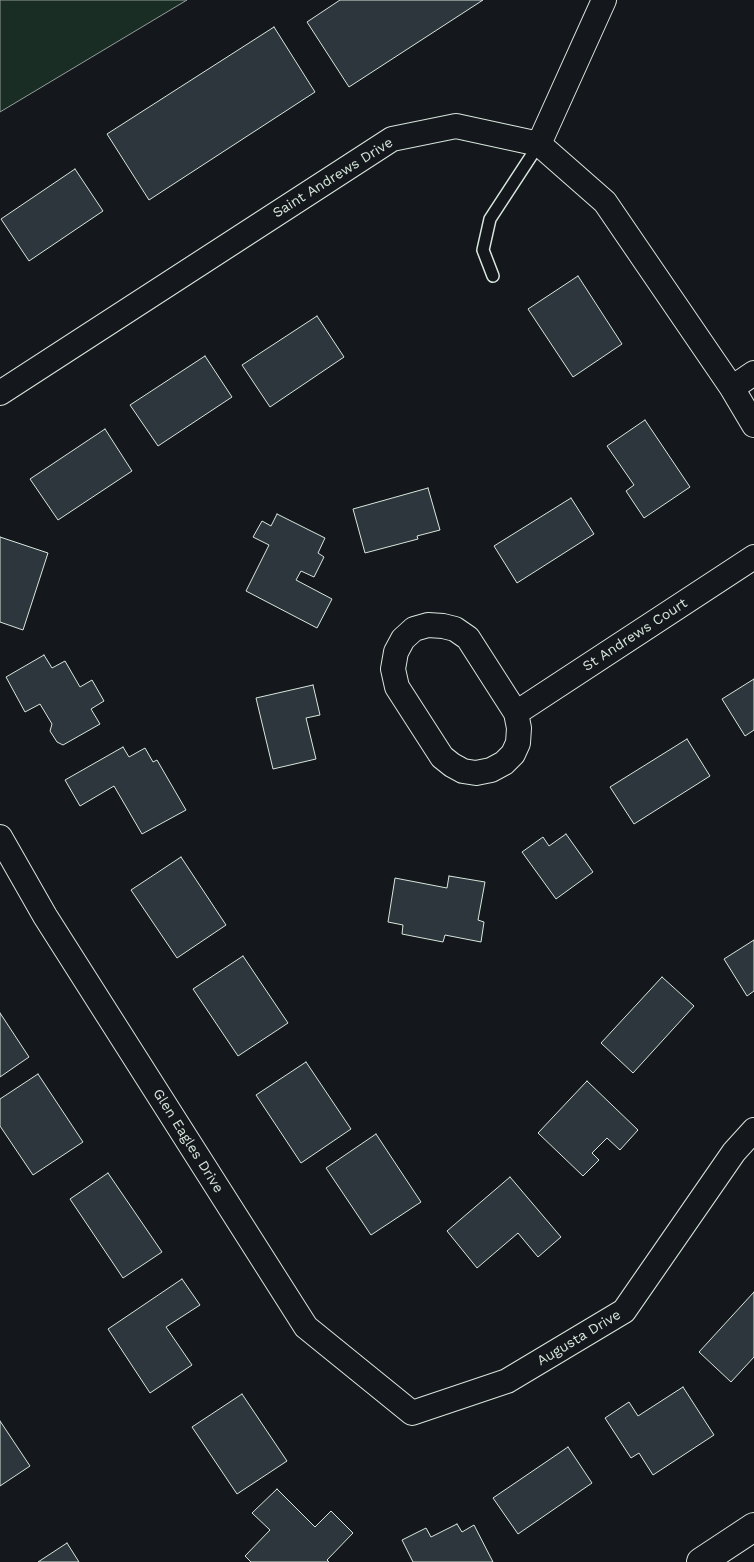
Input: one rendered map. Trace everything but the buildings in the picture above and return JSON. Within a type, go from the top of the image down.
[{"type":"main road","points":[[701,1562],[754,1527]]},
{"type":"street","points":[[539,144],[604,0]]},
{"type":"street","name":"Saint Andrews Drive","points":[[0,394],[392,138],[456,126],[539,144],[605,202],[732,388],[754,425]]},
{"type":"street","points":[[732,388],[754,373]]},
{"type":"street","name":"St Andrews Court","points":[[516,713],[754,557]]},
{"type":"street","points":[[428,625],[443,626],[455,630],[468,638],[516,713],[519,728],[518,743],[513,754],[504,763],[491,770],[476,773],[463,771],[452,765],[442,757],[397,687],[393,669],[396,652],[403,639],[414,630],[428,625]]},
{"type":"street","name":"Glen Eagles Drive","points":[[0,837],[45,916],[306,1327],[412,1413]]},
{"type":"street","name":"Augusta Drive","points":[[412,1413],[507,1381],[624,1311],[734,1152],[754,1130]]},
{"type":"lane","points":[[492,276],[483,250],[490,219],[511,184],[539,144]]},
{"type":"green space","points":[[0,0],[187,0],[0,112]]}]
